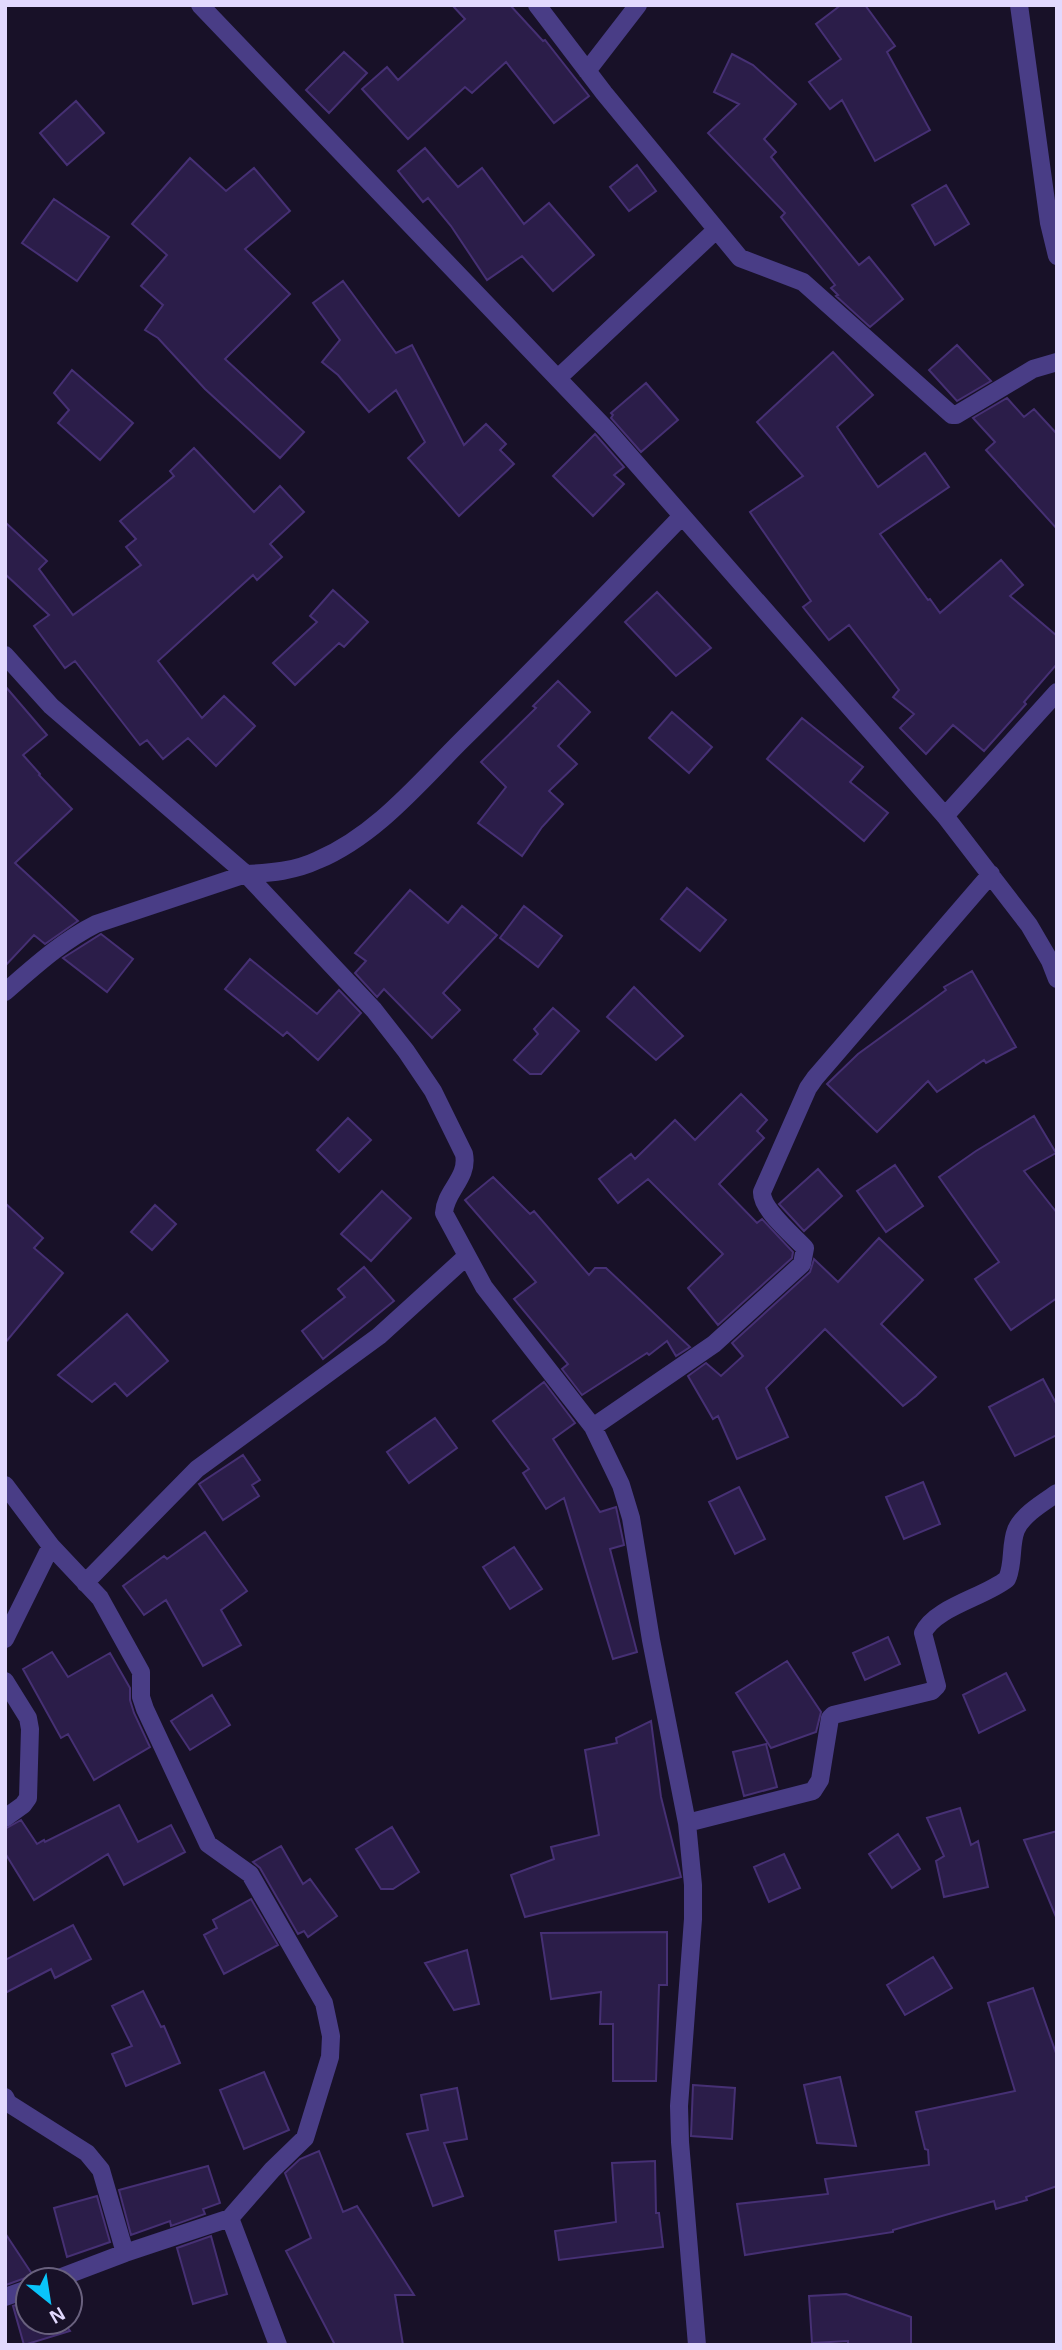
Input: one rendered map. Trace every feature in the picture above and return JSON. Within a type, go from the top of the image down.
[{"type":"street","points":[[200,5],[607,430],[945,816],[1029,925],[1057,979]]},
{"type":"street","points":[[537,5],[587,71],[740,258],[803,282],[951,415],[956,415],[1034,369],[1057,362]]},
{"type":"street","points":[[587,71],[638,5]]},
{"type":"street","points":[[1019,5],[1049,223],[1057,256]]},
{"type":"street","points":[[558,378],[716,230]]},
{"type":"street","points":[[5,992],[66,940],[88,928],[246,874],[279,873],[318,860],[358,837],[395,806],[682,516]]},
{"type":"street","points":[[5,655],[51,706],[246,874],[374,1010],[407,1051],[433,1091],[464,1154],[466,1164],[463,1174],[445,1203],[444,1213],[484,1287],[593,1427],[621,1485],[631,1518],[651,1640],[687,1823],[693,1885],[679,2118],[697,2345]]},
{"type":"street","points":[[945,816],[1057,692]]},
{"type":"street","points":[[593,1427],[714,1344],[802,1264],[805,1248],[761,1199],[808,1088],[991,874]]},
{"type":"street","points":[[85,1583],[197,1469],[379,1336],[467,1256]]},
{"type":"street","points":[[5,1486],[51,1546],[100,1598],[141,1672],[141,1697],[145,1709],[208,1844],[250,1874],[324,2003],[331,2036],[330,2057],[305,2138],[272,2170],[230,2218],[84,2269]]},
{"type":"street","points":[[687,1823],[813,1791],[820,1780],[830,1718],[833,1715],[932,1690],[937,1686],[923,1633],[926,1626],[938,1616],[1007,1579],[1016,1530],[1057,1493]]},
{"type":"street","points":[[5,1639],[51,1546]]},
{"type":"street","points":[[5,1681],[28,1718],[30,1729],[28,1798],[5,1818]]},
{"type":"street","points":[[5,2097],[8,2103],[87,2153],[95,2161],[101,2170],[125,2253]]},
{"type":"street","points":[[230,2218],[278,2345]]},
{"type":"building","points":[[452,5],[510,5],[543,41],[545,40],[589,96],[554,123],[506,62],[472,93],[465,87],[408,139],[362,89],[387,67],[398,80],[465,19]]},
{"type":"building","points":[[841,5],[865,5],[895,46],[887,52],[930,130],[875,161],[842,100],[830,109],[809,82],[841,59],[816,24]]},
{"type":"building","points":[[344,52],[367,73],[329,113],[306,90]]},
{"type":"building","points":[[732,54],[753,65],[796,104],[764,139],[776,152],[771,157],[859,265],[869,257],[903,299],[870,327],[836,296],[838,295],[831,288],[835,285],[781,217],[785,213],[708,133],[739,104],[714,92]]},
{"type":"building","points":[[76,101],[104,133],[67,165],[40,133]]},
{"type":"building","points":[[425,148],[458,187],[482,168],[524,224],[549,203],[594,255],[553,291],[522,256],[487,280],[451,226],[428,198],[423,202],[398,171]]},
{"type":"building","points":[[190,158],[226,191],[254,168],[290,211],[245,249],[290,294],[225,359],[304,432],[280,458],[205,389],[158,338],[145,330],[163,305],[141,286],[167,255],[132,224]]},
{"type":"building","points":[[637,165],[656,191],[629,211],[610,187]]},
{"type":"building","points":[[946,185],[969,224],[935,245],[912,205]]},
{"type":"building","points":[[54,199],[109,237],[77,281],[22,243]]},
{"type":"building","points":[[343,281],[396,353],[412,345],[464,445],[486,424],[506,444],[500,450],[514,464],[459,516],[408,458],[425,442],[396,390],[369,412],[338,375],[322,362],[340,340],[313,303]]},
{"type":"building","points":[[957,345],[991,381],[957,401],[929,370]]},
{"type":"building","points":[[833,352],[873,395],[837,427],[878,487],[925,453],[949,487],[880,534],[928,600],[930,599],[940,613],[1001,560],[1023,585],[1010,596],[1057,636],[1057,664],[984,751],[953,725],[926,754],[900,728],[914,714],[893,697],[899,690],[849,625],[829,640],[803,607],[811,601],[750,512],[803,476],[757,422]]},
{"type":"building","points":[[72,370],[133,423],[100,460],[58,423],[69,410],[54,393]]},
{"type":"building","points":[[646,383],[678,420],[641,452],[611,418],[611,413]]},
{"type":"building","points":[[1007,398],[1024,417],[1034,409],[1057,434],[1057,529],[986,450],[995,442],[973,418]]},
{"type":"building","points":[[595,434],[624,467],[614,475],[624,484],[593,516],[553,476]]},
{"type":"building","points":[[194,448],[254,512],[280,486],[304,512],[270,544],[282,557],[257,580],[253,575],[158,661],[202,718],[224,696],[255,726],[216,766],[188,738],[163,759],[147,740],[140,745],[75,661],[65,668],[34,626],[49,615],[5,574],[5,522],[47,561],[39,569],[73,615],[141,565],[126,547],[136,539],[120,521],[174,476],[170,471]]},
{"type":"building","points":[[333,590],[368,622],[344,647],[339,643],[295,685],[273,663],[317,622],[310,616]]},
{"type":"building","points":[[657,592],[711,648],[676,676],[625,622]]},
{"type":"building","points":[[558,681],[590,712],[558,746],[577,764],[549,791],[563,804],[542,827],[522,856],[478,823],[506,787],[481,762],[536,708],[533,706]]},
{"type":"building","points":[[5,686],[47,735],[23,755],[72,809],[15,863],[78,921],[45,944],[34,935],[5,966]]},
{"type":"building","points":[[672,712],[712,747],[689,773],[649,738]]},
{"type":"building","points":[[802,718],[863,767],[850,782],[888,813],[864,841],[767,759]]},
{"type":"building","points":[[687,888],[726,920],[700,951],[661,919]]},
{"type":"building","points":[[410,890],[448,923],[462,906],[497,935],[443,993],[460,1010],[432,1038],[384,989],[377,997],[355,973],[366,961],[355,953]]},
{"type":"building","points":[[524,906],[562,936],[538,967],[500,938]]},
{"type":"building","points":[[101,934],[133,959],[107,992],[63,958]]},
{"type":"building","points":[[250,959],[317,1014],[339,990],[361,1013],[318,1060],[287,1032],[283,1036],[225,989]]},
{"type":"building","points":[[972,971],[1016,1047],[986,1063],[984,1060],[937,1092],[928,1081],[877,1132],[827,1084],[858,1054],[946,990],[944,987]]},
{"type":"building","points":[[634,987],[683,1036],[656,1060],[607,1017]]},
{"type":"building","points":[[553,1008],[579,1031],[541,1074],[530,1074],[514,1060],[538,1034],[534,1029]]},
{"type":"building","points":[[741,1094],[767,1120],[757,1131],[764,1138],[719,1184],[757,1223],[762,1219],[793,1252],[792,1258],[718,1325],[688,1288],[723,1254],[648,1179],[618,1203],[599,1179],[631,1154],[635,1159],[675,1120],[695,1140]]},
{"type":"building","points":[[1034,1116],[1056,1153],[1024,1171],[1057,1213],[1057,1298],[1011,1330],[975,1279],[999,1262],[939,1177]]},
{"type":"building","points":[[348,1118],[371,1140],[339,1172],[317,1150]]},
{"type":"building","points":[[895,1165],[923,1206],[886,1232],[857,1191]]},
{"type":"building","points":[[818,1169],[842,1196],[804,1231],[779,1204]]},
{"type":"building","points":[[493,1177],[530,1214],[534,1211],[589,1275],[595,1268],[606,1268],[690,1347],[676,1356],[667,1341],[649,1355],[647,1353],[582,1395],[562,1369],[568,1364],[514,1299],[536,1282],[465,1200]]},
{"type":"building","points":[[382,1191],[411,1218],[371,1261],[341,1234]]},
{"type":"building","points":[[5,1203],[43,1238],[34,1248],[63,1273],[5,1343]]},
{"type":"building","points":[[155,1205],[176,1224],[152,1250],[131,1232]]},
{"type":"building","points":[[879,1238],[923,1280],[881,1324],[936,1377],[903,1406],[825,1329],[766,1388],[788,1437],[737,1459],[718,1416],[713,1419],[688,1376],[706,1363],[721,1376],[743,1356],[732,1343],[810,1272],[814,1259],[838,1282]]},
{"type":"building","points":[[364,1267],[394,1301],[323,1359],[302,1331],[345,1297],[338,1289]]},
{"type":"building","points":[[127,1314],[168,1361],[127,1396],[115,1383],[92,1402],[58,1375]]},
{"type":"building","points":[[1043,1379],[1057,1405],[1057,1435],[1015,1456],[989,1407]]},
{"type":"building","points":[[544,1382],[575,1423],[553,1439],[600,1512],[616,1507],[624,1545],[610,1549],[637,1652],[613,1659],[564,1498],[546,1509],[523,1473],[529,1469],[493,1421]]},
{"type":"building","points":[[435,1418],[457,1448],[409,1483],[387,1452]]},
{"type":"building","points":[[243,1455],[260,1480],[252,1485],[259,1496],[223,1520],[199,1484]]},
{"type":"building","points":[[923,1482],[940,1524],[904,1539],[886,1497]]},
{"type":"building","points":[[739,1487],[765,1539],[735,1554],[709,1502]]},
{"type":"building","points":[[205,1532],[247,1591],[221,1610],[241,1645],[203,1666],[166,1600],[144,1615],[123,1586],[164,1556],[167,1559]]},
{"type":"building","points":[[514,1547],[542,1589],[510,1609],[483,1567]]},
{"type":"building","points":[[888,1637],[900,1664],[865,1680],[853,1653]]},
{"type":"building","points":[[52,1652],[68,1677],[110,1653],[130,1688],[134,1713],[150,1747],[94,1780],[68,1734],[61,1738],[23,1669]]},
{"type":"building","points":[[787,1661],[821,1712],[816,1732],[771,1748],[736,1693]]},
{"type":"building","points":[[1006,1673],[1025,1710],[979,1733],[963,1695]]},
{"type":"building","points":[[212,1695],[230,1725],[190,1750],[171,1721]]},
{"type":"building","points":[[651,1721],[661,1797],[681,1877],[525,1917],[511,1875],[554,1859],[551,1847],[599,1835],[585,1750],[617,1743],[616,1738]]},
{"type":"building","points":[[766,1744],[777,1787],[744,1796],[733,1752]]},
{"type":"building","points":[[119,1805],[138,1842],[171,1825],[185,1852],[124,1885],[108,1854],[34,1900],[5,1853],[5,1829],[21,1820],[37,1844]]},
{"type":"building","points":[[960,1808],[971,1845],[978,1841],[988,1887],[944,1897],[936,1861],[944,1856],[927,1818]]},
{"type":"building","points":[[392,1827],[419,1872],[393,1889],[381,1889],[356,1849]]},
{"type":"building","points":[[1057,1831],[1057,1917],[1056,1917],[1024,1840]]},
{"type":"building","points":[[898,1834],[920,1869],[892,1888],[869,1854]]},
{"type":"building","points":[[281,1846],[303,1884],[310,1879],[337,1916],[308,1937],[304,1931],[298,1934],[260,1868],[253,1862]]},
{"type":"building","points":[[784,1854],[800,1888],[769,1902],[754,1867]]},
{"type":"building","points":[[251,1899],[278,1945],[224,1974],[204,1935],[217,1928],[213,1920]]},
{"type":"building","points":[[73,1925],[91,1959],[55,1978],[51,1969],[5,1993],[5,1960]]},
{"type":"building","points":[[667,1932],[667,1985],[659,1985],[656,2081],[613,2081],[613,2024],[600,2024],[601,1992],[551,1999],[541,1933]]},
{"type":"building","points":[[467,1950],[479,2004],[454,2010],[425,1963]]},
{"type":"building","points":[[933,1957],[952,1988],[905,2015],[887,1985]]},
{"type":"building","points":[[1033,1988],[1057,2056],[1057,2186],[1026,2197],[1027,2200],[996,2209],[994,2201],[893,2232],[745,2255],[737,2204],[828,2194],[825,2179],[929,2165],[928,2150],[925,2149],[916,2112],[1015,2091],[988,2003]]},
{"type":"building","points":[[143,1991],[161,2027],[164,2026],[180,2063],[126,2086],[112,2054],[132,2046],[112,2006]]},
{"type":"building","points":[[264,2072],[289,2130],[244,2149],[220,2090]]},
{"type":"building","points":[[840,2077],[856,2146],[817,2143],[804,2085]]},
{"type":"building","points":[[693,2085],[735,2088],[732,2139],[691,2136]]},
{"type":"building","points":[[457,2088],[467,2139],[444,2143],[463,2196],[433,2206],[407,2134],[428,2130],[421,2095]]},
{"type":"building","points":[[319,2151],[343,2212],[357,2206],[414,2295],[395,2295],[403,2345],[335,2345],[286,2251],[311,2238],[285,2173],[300,2159]]},
{"type":"building","points":[[655,2161],[656,2213],[659,2213],[663,2247],[559,2260],[555,2231],[616,2222],[612,2163]]},
{"type":"building","points":[[208,2166],[220,2203],[203,2209],[205,2214],[171,2226],[170,2221],[131,2235],[119,2190]]},
{"type":"building","points":[[97,2196],[110,2242],[67,2257],[54,2208]]},
{"type":"building","points":[[5,2233],[27,2266],[14,2266],[14,2282],[6,2285]]},
{"type":"building","points":[[211,2236],[227,2294],[193,2304],[177,2248]]},
{"type":"building","points":[[846,2294],[911,2317],[911,2345],[848,2345],[848,2341],[812,2343],[809,2296]]},
{"type":"building","points":[[21,2336],[54,2336],[24,2345]]}]
